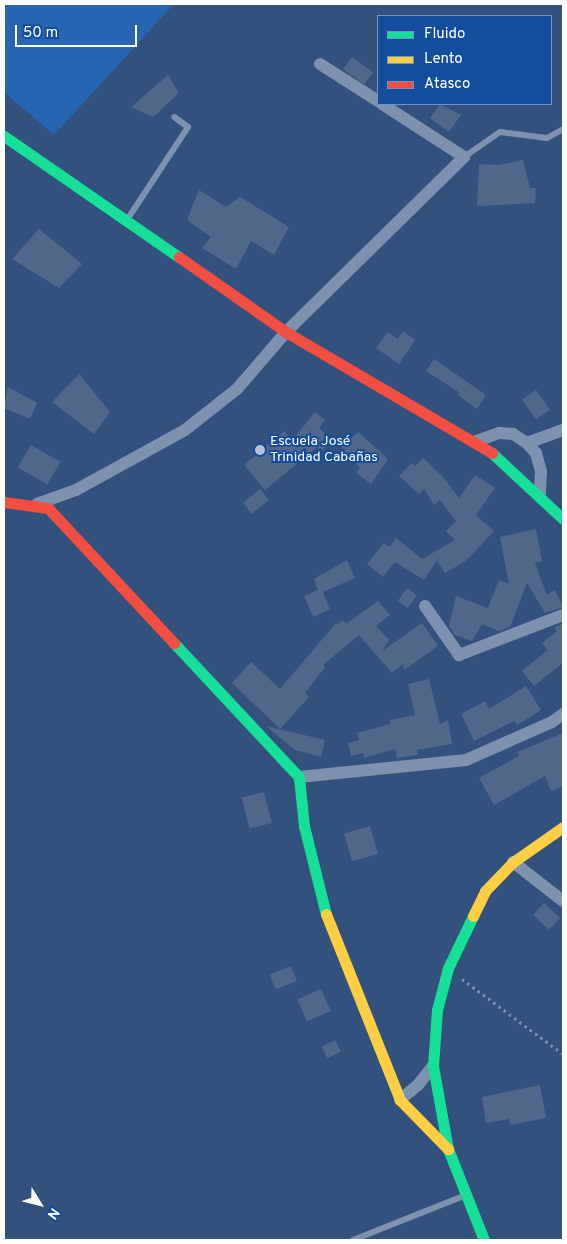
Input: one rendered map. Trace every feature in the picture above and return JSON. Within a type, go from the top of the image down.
[{"type":"street","points":[[320,64],[377,101]]},
{"type":"street","points":[[37,504],[76,490],[184,430],[237,389],[286,332],[464,157],[384,105]]},
{"type":"street","points":[[4,136],[286,332],[499,457],[540,494],[563,519]]},
{"type":"street","points":[[527,444],[563,430]]},
{"type":"street","points":[[474,442],[499,433],[513,434],[527,444],[536,453],[539,462],[540,494]]},
{"type":"street","points":[[4,502],[37,504],[48,508],[299,777],[304,826],[330,930],[400,1100],[448,1149]]},
{"type":"street","points":[[425,606],[459,655],[563,615]]},
{"type":"street","points":[[299,777],[466,760],[552,722],[563,714]]},
{"type":"street","points":[[484,1240],[448,1149],[433,1066],[437,1010],[448,968],[485,890],[514,862],[563,827]]},
{"type":"street","points":[[514,862],[563,901]]},
{"type":"street","points":[[400,1100],[418,1085],[433,1066]]},
{"type":"lane","points":[[126,221],[188,127],[174,117]]},
{"type":"lane","points":[[464,157],[500,132],[547,138],[563,129]]},
{"type":"lane","points":[[353,1240],[467,1195]]},
{"type":"path","points":[[448,968],[563,1054]]},
{"type":"shaded area","points":[[4,4],[174,4],[54,135],[4,92]]},
{"type":"building","points":[[352,57],[373,72],[364,84],[343,69]]},
{"type":"building","points":[[168,75],[179,93],[153,117],[131,107]]},
{"type":"building","points":[[439,105],[461,115],[449,132],[430,118]]},
{"type":"building","points":[[523,160],[530,188],[536,188],[535,203],[477,206],[479,164],[499,165]]},
{"type":"building","points":[[199,190],[226,207],[240,197],[289,227],[274,255],[251,241],[236,269],[202,248],[211,237],[187,220]]},
{"type":"building","points":[[39,229],[82,264],[59,288],[12,259]]},
{"type":"building","points":[[403,331],[415,340],[399,364],[376,348],[388,332],[398,339]]},
{"type":"building","points":[[434,359],[486,395],[477,409],[458,395],[460,393],[426,371]]},
{"type":"building","points":[[79,374],[110,412],[94,434],[52,402]]},
{"type":"building","points":[[8,387],[37,403],[30,419],[4,408]]},
{"type":"building","points":[[536,390],[550,410],[536,419],[522,400]]},
{"type":"building","points":[[315,412],[325,420],[319,428],[332,440],[322,451],[317,447],[265,490],[244,465],[284,431],[292,441]]},
{"type":"building","points":[[358,432],[388,459],[371,484],[356,473],[360,468],[341,447]]},
{"type":"building","points":[[31,445],[60,462],[47,485],[18,468]]},
{"type":"building","points":[[423,458],[444,478],[459,498],[475,475],[495,488],[476,515],[494,531],[466,561],[445,573],[437,560],[424,580],[395,562],[383,577],[367,564],[384,543],[390,547],[396,538],[422,559],[455,540],[446,531],[456,521],[440,500],[434,505],[424,489],[419,494],[399,476],[412,463],[415,466]]},
{"type":"building","points":[[260,489],[269,500],[252,514],[243,503]]},
{"type":"building","points":[[536,529],[542,561],[535,563],[547,595],[555,590],[563,607],[545,613],[527,583],[510,627],[499,631],[482,624],[472,641],[455,635],[449,626],[456,596],[488,608],[499,580],[509,584],[500,537]]},
{"type":"building","points":[[347,560],[355,578],[323,592],[330,609],[313,617],[304,596],[318,590],[314,579]]},
{"type":"building","points":[[407,588],[417,595],[408,608],[398,601]]},
{"type":"building","points":[[378,601],[390,615],[376,626],[389,640],[382,651],[422,623],[438,646],[404,670],[403,664],[392,673],[359,635],[323,665],[325,667],[305,693],[309,697],[280,729],[232,683],[251,662],[280,689],[336,623],[337,625],[343,620],[346,624]]},
{"type":"building","points":[[563,624],[563,663],[534,686],[522,671],[548,650],[542,643],[557,631],[554,627]]},
{"type":"building","points":[[429,679],[440,724],[448,720],[452,744],[417,750],[418,755],[397,758],[395,749],[364,758],[363,753],[351,756],[348,743],[359,740],[357,733],[390,724],[390,720],[415,715],[408,684]]},
{"type":"building","points":[[526,686],[541,710],[517,725],[514,721],[474,741],[461,714],[485,701],[489,709]]},
{"type":"building","points":[[266,726],[325,740],[321,757],[295,750]]},
{"type":"building","points":[[563,733],[563,786],[551,791],[545,776],[494,805],[479,778],[519,756],[517,752]]},
{"type":"building","points":[[264,792],[272,823],[249,829],[242,798]]},
{"type":"building","points":[[370,826],[378,854],[352,861],[344,833]]},
{"type":"building","points":[[544,903],[560,918],[549,930],[533,915]]},
{"type":"building","points":[[291,966],[297,981],[276,989],[270,975]]},
{"type":"building","points":[[321,989],[331,1011],[307,1022],[297,1000]]},
{"type":"building","points":[[335,1040],[341,1052],[328,1058],[322,1047]]},
{"type":"building","points":[[540,1085],[546,1118],[510,1125],[509,1119],[486,1123],[482,1097]]},
{"type":"traffic: fast","points":[[4,136],[179,257]]},
{"type":"traffic: fast","points":[[492,453],[563,519]]},
{"type":"traffic: fast","points":[[174,643],[299,777],[304,826],[326,914]]},
{"type":"traffic: fast","points":[[473,916],[448,968],[437,1010],[433,1066],[448,1149],[484,1240]]},
{"type":"traffic: slow","points":[[473,916],[485,891],[513,862],[563,827]]},
{"type":"traffic: slow","points":[[326,914],[400,1100],[448,1149]]},
{"type":"traffic: jam","points":[[179,257],[286,332],[492,453]]},
{"type":"traffic: jam","points":[[4,502],[48,508],[174,643]]},
{"type":"place","name":"Escuela José Trinidad Cabañas","points":[[260,450]]}]
